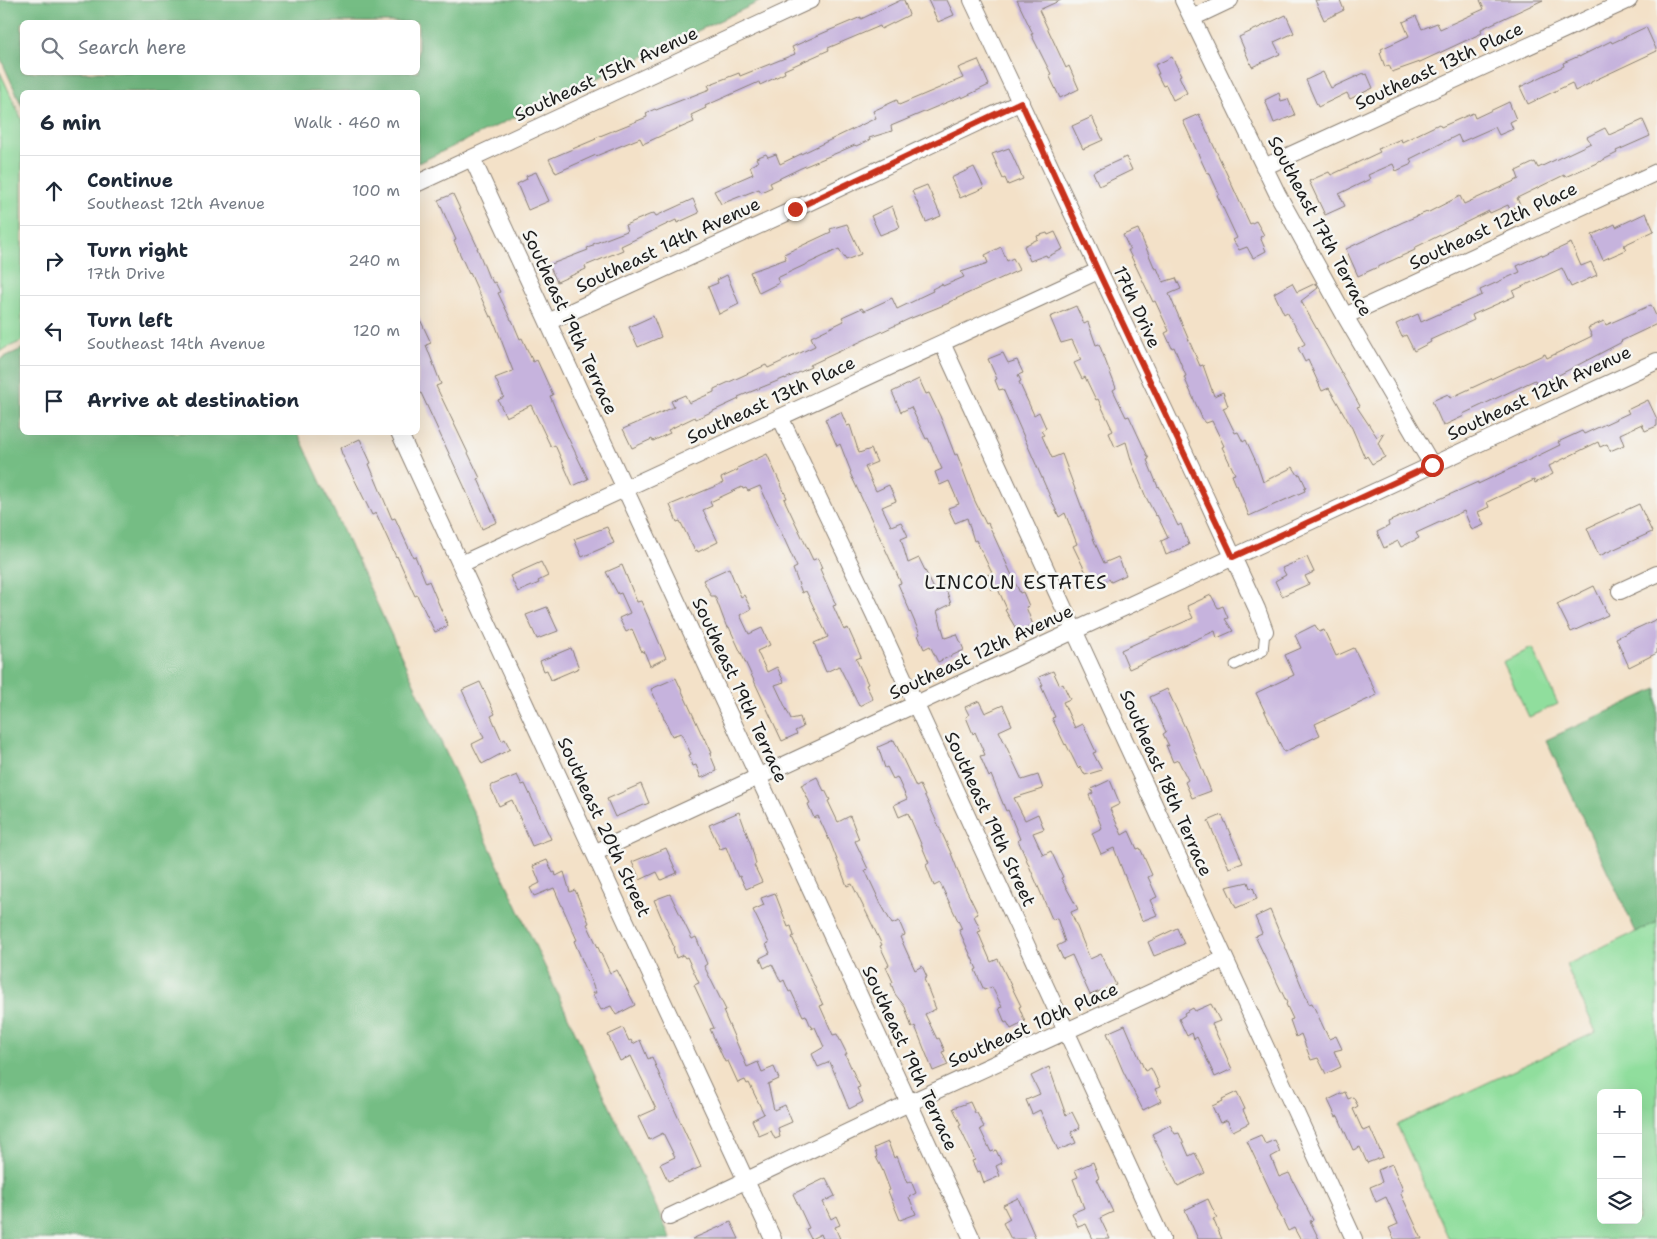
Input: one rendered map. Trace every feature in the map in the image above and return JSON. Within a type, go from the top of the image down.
[{"type":"street","name":"Southeast 15th Avenue","points":[[420,181],[811,0]]},
{"type":"street","name":"17th Drive","points":[[972,0],[1233,557],[1265,631]]},
{"type":"street","name":"Southeast 17th Terrace","points":[[1183,0],[1282,201],[1432,465]]},
{"type":"street","points":[[1192,18],[1230,0]]},
{"type":"street","name":"Southeast 13th Place","points":[[1264,167],[1629,0]]},
{"type":"street","name":"Southeast 14th Avenue","points":[[548,322],[795,209],[1021,102]]},
{"type":"street","name":"Southeast 19th Terrace","points":[[472,158],[972,1239]]},
{"type":"street","name":"Southeast 12th Place","points":[[1346,316],[1657,172]]},
{"type":"street","name":"Southeast 13th Place","points":[[461,564],[1098,271]]},
{"type":"street","name":"Southeast 18th Terrace","points":[[942,343],[1354,1239]]},
{"type":"street","name":"Southeast 12th Avenue","points":[[594,853],[1657,361]]},
{"type":"street","name":"Southeast 19th Street","points":[[780,417],[1162,1239]]},
{"type":"street","name":"Southeast 20th Street","points":[[400,435],[773,1239]]},
{"type":"street","points":[[1620,591],[1657,574]]},
{"type":"street","name":"Southeast 10th Place","points":[[669,1216],[909,1103],[1224,959]]},
{"type":"lane","points":[[1235,665],[1263,651],[1265,631]]},
{"type":"green space","points":[[0,0],[763,0],[420,162],[420,90],[20,90],[20,102],[0,57]]},
{"type":"green space","points":[[0,72],[20,116],[20,342],[0,351]]},
{"type":"green space","points":[[20,350],[20,435],[299,435],[671,1239],[0,1239],[0,359]]},
{"type":"green space","points":[[1532,648],[1558,704],[1529,717],[1503,662]]},
{"type":"green space","points":[[1657,689],[1657,922],[1636,932],[1546,740]]},
{"type":"green space","points":[[1657,922],[1657,1239],[1449,1239],[1397,1125],[1596,1032],[1566,965]]},
{"type":"building","points":[[904,0],[909,15],[881,29],[880,26],[828,48],[829,50],[784,70],[785,73],[760,85],[759,82],[705,106],[706,108],[691,115],[694,122],[643,144],[640,138],[556,173],[549,159],[647,117],[646,113],[655,109],[710,89],[708,85],[739,73],[740,76],[795,54],[792,47],[861,17],[861,19]]},
{"type":"building","points":[[928,0],[947,0],[954,15],[938,22]]},
{"type":"building","points":[[1017,0],[1061,0],[1039,10],[1066,68],[1069,66],[1079,89],[1060,98]]},
{"type":"building","points":[[1315,0],[1340,0],[1344,10],[1324,20]]},
{"type":"building","points":[[1480,0],[1543,0],[1481,29],[1482,33],[1420,62],[1392,72],[1389,65],[1385,67],[1380,53],[1381,49],[1409,36],[1403,22],[1416,16],[1422,29],[1437,23],[1440,29],[1484,9]]},
{"type":"building","points":[[1286,15],[1294,33],[1274,42],[1280,54],[1252,67],[1239,37]]},
{"type":"building","points":[[1646,27],[1657,51],[1575,91],[1572,83],[1528,104],[1520,87],[1564,66],[1563,63]]},
{"type":"building","points":[[1172,57],[1187,93],[1173,100],[1166,85],[1163,86],[1155,65]]},
{"type":"building","points":[[978,60],[989,85],[962,98],[962,96],[891,126],[892,131],[869,138],[870,140],[801,168],[770,183],[772,187],[761,192],[759,189],[721,204],[714,191],[753,174],[750,166],[758,162],[756,158],[766,154],[768,157],[776,154],[780,164],[876,118],[873,111],[897,100],[899,105],[963,78],[958,68]]},
{"type":"building","points":[[1323,72],[1331,88],[1364,73],[1365,75],[1367,74],[1373,88],[1350,99],[1347,93],[1318,107],[1306,80]]},
{"type":"building","points":[[1279,93],[1281,101],[1288,99],[1295,115],[1274,123],[1265,100]]},
{"type":"building","points":[[1509,102],[1516,119],[1510,122],[1513,129],[1499,135],[1495,127],[1461,142],[1458,135],[1410,159],[1412,164],[1396,171],[1393,164],[1368,175],[1370,179],[1339,194],[1345,206],[1325,215],[1309,181],[1329,172],[1331,175],[1380,152],[1378,149],[1401,139],[1402,142],[1439,124],[1441,127],[1473,113],[1475,118]]},
{"type":"building","points":[[1199,114],[1250,224],[1256,221],[1264,235],[1260,237],[1266,251],[1253,258],[1247,247],[1239,250],[1233,240],[1237,238],[1217,195],[1219,194],[1183,121]]},
{"type":"building","points":[[1092,117],[1103,140],[1083,149],[1072,126]]},
{"type":"building","points":[[1643,120],[1650,136],[1616,151],[1617,153],[1599,162],[1565,177],[1564,175],[1517,198],[1520,205],[1510,210],[1508,205],[1490,213],[1489,211],[1414,248],[1415,250],[1358,276],[1346,249],[1403,222],[1427,213],[1460,196],[1464,204],[1519,179],[1516,171],[1535,162],[1538,168],[1591,143],[1587,137],[1605,128],[1609,135]]},
{"type":"building","points":[[1009,148],[1023,179],[1008,185],[1005,178],[1003,179],[992,154]]},
{"type":"building","points":[[1126,157],[1132,170],[1099,186],[1093,172]]},
{"type":"building","points":[[974,167],[984,188],[960,198],[951,178]]},
{"type":"building","points":[[536,172],[549,201],[528,210],[517,184],[527,179],[526,176]]},
{"type":"building","points":[[927,185],[941,216],[926,222],[912,191]]},
{"type":"building","points":[[453,194],[478,248],[489,278],[493,283],[495,282],[500,292],[498,293],[533,362],[537,360],[553,395],[550,396],[562,425],[588,479],[573,486],[555,445],[551,447],[531,405],[506,417],[498,400],[504,397],[495,378],[513,371],[492,316],[490,317],[469,274],[438,200]]},
{"type":"building","points":[[693,199],[699,213],[677,223],[676,220],[621,246],[623,250],[585,266],[586,269],[557,282],[549,265],[588,250],[587,248],[593,246],[593,244],[627,231],[625,225],[654,213],[656,216]]},
{"type":"building","points":[[892,206],[900,227],[880,235],[871,216]]},
{"type":"building","points":[[1646,213],[1654,231],[1624,245],[1626,250],[1603,260],[1592,235],[1615,224],[1616,227]]},
{"type":"building","points":[[847,224],[861,254],[846,260],[839,249],[777,278],[779,283],[759,293],[750,272],[786,259],[784,254],[831,232],[830,229]]},
{"type":"building","points":[[1138,229],[1155,269],[1157,268],[1163,282],[1176,278],[1181,289],[1169,294],[1200,366],[1203,365],[1214,396],[1223,392],[1228,406],[1223,408],[1235,433],[1238,432],[1243,442],[1246,440],[1263,482],[1293,467],[1298,475],[1300,474],[1306,487],[1304,488],[1305,491],[1249,516],[1232,475],[1235,474],[1222,447],[1224,446],[1212,421],[1206,423],[1202,418],[1184,377],[1186,376],[1174,347],[1172,348],[1165,333],[1169,331],[1128,250],[1130,250],[1123,235]]},
{"type":"building","points":[[1055,232],[1063,249],[1047,257],[1046,255],[1030,261],[1024,246],[1038,239],[1037,236]]},
{"type":"building","points":[[1571,243],[1581,266],[1591,262],[1597,275],[1571,287],[1562,268],[1513,291],[1515,296],[1472,315],[1474,320],[1430,340],[1431,342],[1414,351],[1406,335],[1402,337],[1396,324],[1418,314],[1421,322],[1482,295],[1480,290],[1520,272],[1517,266]]},
{"type":"building","points":[[1001,247],[1007,261],[1013,258],[1019,270],[810,365],[811,367],[785,379],[738,397],[739,399],[696,419],[695,417],[668,430],[670,433],[653,441],[652,439],[632,448],[623,429],[674,407],[671,401],[685,395],[689,403],[766,365],[768,368],[815,346],[811,337],[844,321],[842,317],[862,308],[864,311],[892,298],[897,309],[933,291],[932,289],[942,284],[943,286],[964,277],[961,272],[988,263],[985,255]]},
{"type":"building","points":[[727,275],[739,304],[719,314],[708,287],[718,283],[717,280]]},
{"type":"building","points":[[1292,283],[1297,292],[1316,283],[1318,288],[1301,301],[1360,406],[1357,407],[1377,437],[1384,433],[1378,443],[1385,457],[1372,464],[1367,456],[1365,458],[1352,428],[1329,388],[1322,391],[1308,360],[1305,362],[1298,348],[1305,344],[1287,312],[1284,314],[1274,293]]},
{"type":"building","points":[[1651,305],[1657,318],[1657,324],[1621,341],[1555,377],[1537,385],[1535,380],[1463,414],[1464,416],[1443,426],[1432,401],[1448,394],[1450,398],[1545,354],[1547,358],[1592,336],[1588,328],[1604,321],[1606,325]]},
{"type":"building","points":[[1076,306],[1084,324],[1088,322],[1096,345],[1099,344],[1116,388],[1113,390],[1126,417],[1129,416],[1149,459],[1147,460],[1158,487],[1178,526],[1181,524],[1189,545],[1166,555],[1161,541],[1168,538],[1145,495],[1126,442],[1115,447],[1109,433],[1113,431],[1098,399],[1096,400],[1085,377],[1082,379],[1074,363],[1081,360],[1072,340],[1061,343],[1050,317]]},
{"type":"building","points":[[653,316],[661,337],[638,347],[629,327]]},
{"type":"building","points":[[420,319],[431,343],[426,345],[441,384],[436,386],[480,478],[478,479],[497,522],[482,529],[421,393]]},
{"type":"building","points":[[1003,353],[1008,363],[1017,360],[1023,373],[1018,375],[1021,381],[1019,382],[1034,415],[1039,412],[1046,428],[1041,431],[1044,435],[1042,436],[1052,458],[1062,454],[1104,563],[1118,557],[1126,575],[1111,582],[1109,579],[1093,587],[1073,546],[1077,544],[1065,513],[1059,517],[1003,389],[999,390],[995,380],[997,379],[988,359]]},
{"type":"building","points":[[919,379],[926,394],[929,393],[940,416],[986,524],[988,523],[1020,593],[1023,592],[1029,606],[1026,607],[1033,625],[1018,632],[1005,610],[1007,609],[997,587],[991,590],[985,576],[992,573],[976,540],[974,541],[967,518],[955,523],[948,508],[959,504],[949,481],[940,485],[935,472],[942,469],[928,438],[926,439],[911,407],[901,412],[892,392]]},
{"type":"building","points":[[1648,400],[1657,419],[1657,426],[1645,431],[1642,424],[1620,434],[1624,445],[1610,451],[1607,444],[1600,447],[1598,442],[1549,466],[1553,474],[1535,483],[1534,480],[1487,502],[1489,507],[1478,512],[1484,525],[1472,530],[1464,511],[1416,533],[1419,538],[1401,547],[1398,541],[1384,548],[1377,532],[1389,526],[1388,522],[1525,462],[1560,445],[1558,442],[1582,431],[1584,434],[1629,413],[1627,410]]},
{"type":"building","points":[[841,412],[847,426],[850,425],[859,453],[871,449],[877,462],[865,467],[876,491],[889,485],[896,501],[882,507],[891,526],[901,522],[908,536],[901,539],[908,563],[919,558],[935,591],[945,586],[951,604],[937,611],[945,638],[957,634],[964,650],[938,662],[930,646],[924,649],[918,635],[920,634],[898,584],[901,583],[850,473],[840,444],[837,446],[825,419]]},
{"type":"building","points":[[360,439],[392,519],[395,518],[413,557],[415,556],[426,583],[429,581],[448,626],[435,632],[417,595],[415,596],[376,513],[372,515],[342,454],[340,448]]},
{"type":"building","points":[[767,454],[787,498],[784,499],[813,560],[818,558],[822,568],[820,569],[836,605],[833,606],[844,630],[848,628],[861,657],[856,659],[873,699],[859,706],[839,666],[826,672],[814,643],[828,637],[806,591],[802,593],[793,569],[797,567],[760,486],[748,491],[742,487],[710,502],[712,506],[703,510],[718,542],[698,552],[697,550],[695,551],[680,521],[677,522],[670,505],[723,483],[721,478]]},
{"type":"building","points":[[1639,504],[1652,532],[1599,556],[1587,528]]},
{"type":"building","points":[[607,527],[614,543],[582,557],[574,539]]},
{"type":"building","points":[[1307,557],[1314,572],[1305,576],[1309,584],[1282,596],[1275,581],[1286,575],[1282,568]]},
{"type":"building","points":[[541,562],[548,576],[538,581],[539,583],[518,592],[510,576]]},
{"type":"building","points":[[622,565],[637,602],[641,601],[666,658],[650,666],[632,629],[626,632],[619,618],[630,613],[621,593],[618,594],[606,572]]},
{"type":"building","points":[[729,568],[741,597],[744,595],[751,609],[740,615],[749,634],[762,628],[770,645],[757,651],[767,672],[777,667],[784,682],[775,685],[791,719],[800,717],[803,727],[795,731],[797,734],[782,741],[729,627],[727,628],[715,596],[711,596],[703,580]]},
{"type":"building","points":[[1594,586],[1608,615],[1571,632],[1557,604]]},
{"type":"building","points":[[1211,595],[1218,608],[1223,606],[1228,618],[1225,619],[1233,631],[1217,638],[1215,631],[1129,669],[1121,650],[1193,618],[1187,606]]},
{"type":"building","points":[[547,607],[558,631],[537,639],[526,615]]},
{"type":"building","points":[[1657,619],[1657,653],[1629,667],[1616,638]]},
{"type":"building","points":[[1315,625],[1319,632],[1324,630],[1336,656],[1354,648],[1377,695],[1315,724],[1320,735],[1284,752],[1256,693],[1294,675],[1285,655],[1301,648],[1295,635]]},
{"type":"building","points":[[571,648],[579,668],[551,680],[547,670],[544,671],[540,661]]},
{"type":"building","points":[[1053,671],[1060,686],[1063,684],[1070,699],[1063,702],[1075,728],[1083,724],[1096,752],[1093,753],[1102,770],[1085,775],[1080,766],[1078,768],[1065,745],[1052,718],[1055,717],[1039,677]]},
{"type":"building","points":[[676,678],[712,753],[710,754],[717,771],[701,778],[696,765],[693,766],[689,755],[691,754],[681,733],[672,736],[651,689]]},
{"type":"building","points":[[480,682],[495,714],[491,716],[502,741],[505,739],[510,749],[482,764],[472,744],[484,738],[462,690]]},
{"type":"building","points":[[1167,689],[1211,791],[1192,798],[1185,782],[1188,780],[1178,760],[1173,762],[1166,745],[1169,746],[1163,734],[1166,732],[1150,697]]},
{"type":"building","points":[[979,701],[985,713],[1003,705],[1012,725],[999,731],[1022,780],[1038,775],[1043,789],[1014,798],[1025,820],[1038,814],[1044,829],[1033,833],[1043,855],[1051,851],[1063,877],[1061,878],[1078,909],[1071,912],[1090,959],[1101,954],[1116,985],[1090,995],[1072,955],[1063,959],[1057,946],[1065,942],[1057,918],[1052,919],[1018,840],[1020,839],[1008,810],[1006,811],[991,775],[989,777],[980,756],[985,755],[966,717],[969,715],[965,707]]},
{"type":"building","points":[[894,740],[916,787],[920,785],[978,914],[974,916],[981,931],[978,932],[991,962],[998,959],[1021,1006],[1019,1007],[1025,1022],[1011,1029],[1007,1022],[1005,1023],[999,1008],[1002,1007],[992,987],[984,990],[975,970],[977,969],[959,930],[962,929],[940,883],[934,886],[926,865],[929,863],[908,813],[899,817],[894,805],[907,799],[897,777],[893,779],[887,767],[885,768],[878,747]]},
{"type":"building","points":[[517,775],[522,785],[525,784],[551,839],[532,846],[512,800],[499,806],[490,786]]},
{"type":"building","points":[[817,777],[830,800],[828,801],[838,822],[850,816],[859,839],[855,841],[868,869],[865,870],[881,904],[892,924],[899,921],[905,935],[900,937],[915,970],[922,966],[927,977],[924,979],[936,1009],[925,1014],[945,1051],[942,1052],[948,1065],[933,1071],[915,1026],[912,1028],[905,1007],[895,994],[891,983],[893,982],[886,967],[889,965],[880,946],[882,945],[852,884],[847,886],[818,816],[814,818],[808,804],[810,803],[801,785]]},
{"type":"building","points":[[1110,780],[1120,804],[1110,809],[1122,835],[1129,831],[1137,849],[1140,848],[1152,875],[1148,877],[1157,897],[1150,900],[1157,915],[1142,921],[1114,848],[1101,854],[1092,833],[1102,828],[1089,795],[1093,793],[1091,789]]},
{"type":"building","points":[[641,784],[649,803],[615,817],[607,799]]},
{"type":"building","points":[[739,812],[751,845],[756,864],[754,865],[762,882],[746,889],[740,876],[738,877],[726,847],[720,849],[709,825]]},
{"type":"building","points":[[1222,815],[1243,863],[1229,868],[1208,821]]},
{"type":"building","points":[[666,848],[677,873],[661,880],[657,872],[640,880],[632,862]]},
{"type":"building","points":[[547,860],[556,876],[564,872],[570,892],[575,890],[589,923],[587,924],[610,973],[617,970],[635,1005],[616,1015],[611,1006],[601,1010],[592,993],[596,993],[574,941],[577,940],[554,888],[534,896],[530,888],[540,883],[533,866]]},
{"type":"building","points":[[1248,882],[1250,888],[1253,887],[1257,899],[1236,908],[1226,887]]},
{"type":"building","points":[[775,893],[788,927],[791,926],[794,936],[792,937],[823,1005],[820,1006],[833,1035],[837,1034],[847,1054],[845,1054],[860,1087],[857,1088],[863,1102],[849,1109],[830,1062],[818,1067],[812,1054],[824,1047],[815,1027],[812,1029],[806,1015],[803,1016],[791,991],[789,992],[784,980],[781,982],[772,964],[764,968],[760,958],[770,953],[766,944],[769,943],[753,910],[764,905],[761,898]]},
{"type":"building","points":[[670,894],[692,939],[696,937],[707,964],[704,966],[726,1010],[723,1011],[747,1067],[758,1062],[762,1072],[774,1067],[779,1079],[768,1084],[774,1110],[785,1105],[792,1122],[778,1128],[780,1137],[775,1139],[771,1131],[759,1136],[752,1120],[764,1114],[749,1083],[747,1084],[745,1080],[738,1083],[728,1061],[725,1062],[710,1029],[714,1028],[694,985],[699,983],[687,957],[685,958],[683,955],[676,958],[674,947],[654,900]]},
{"type":"building","points":[[1270,910],[1309,1004],[1312,1003],[1329,1039],[1336,1036],[1342,1049],[1334,1051],[1341,1067],[1326,1074],[1318,1058],[1311,1060],[1301,1034],[1296,1037],[1290,1020],[1293,1019],[1287,1003],[1255,936],[1262,933],[1255,917]]},
{"type":"building","points":[[1177,928],[1184,944],[1154,956],[1148,942]]},
{"type":"building","points":[[1211,1004],[1220,1021],[1212,1024],[1232,1069],[1215,1077],[1197,1037],[1194,1039],[1192,1033],[1187,1036],[1179,1019],[1185,1015],[1184,1013],[1193,1008],[1195,1011]]},
{"type":"building","points":[[1125,1025],[1145,1071],[1151,1068],[1160,1087],[1155,1089],[1161,1101],[1143,1110],[1123,1071],[1107,1033]]},
{"type":"building","points":[[623,1028],[629,1041],[631,1040],[633,1044],[640,1040],[648,1059],[652,1057],[701,1167],[668,1181],[660,1164],[675,1157],[663,1133],[649,1140],[638,1117],[656,1109],[631,1056],[620,1061],[608,1035]]},
{"type":"building","points":[[1049,1067],[1066,1115],[1072,1112],[1080,1128],[1071,1132],[1076,1143],[1058,1150],[1040,1110],[1032,1114],[1026,1100],[1040,1094],[1031,1076]]},
{"type":"building","points":[[1237,1092],[1249,1123],[1233,1131],[1227,1120],[1220,1123],[1212,1106]]},
{"type":"building","points":[[1345,1092],[1348,1099],[1353,1097],[1358,1106],[1353,1109],[1363,1131],[1370,1128],[1383,1157],[1367,1163],[1360,1147],[1353,1150],[1338,1116],[1336,1117],[1328,1100]]},
{"type":"building","points":[[970,1102],[984,1127],[980,1129],[991,1152],[996,1150],[1002,1163],[996,1166],[1000,1176],[984,1183],[980,1171],[977,1172],[972,1161],[975,1160],[953,1108]]},
{"type":"building","points":[[1170,1125],[1175,1134],[1179,1133],[1189,1156],[1195,1153],[1205,1173],[1178,1186],[1152,1134]]},
{"type":"building","points":[[1261,1135],[1265,1144],[1275,1140],[1280,1152],[1271,1157],[1279,1177],[1289,1173],[1313,1220],[1310,1221],[1319,1239],[1300,1239],[1294,1228],[1288,1231],[1247,1141]]},
{"type":"building","points":[[888,1142],[894,1158],[897,1156],[907,1183],[911,1181],[916,1193],[909,1197],[916,1214],[900,1220],[874,1148]]},
{"type":"building","points":[[1093,1162],[1099,1178],[1097,1179],[1113,1212],[1100,1218],[1110,1239],[1093,1239],[1086,1224],[1078,1227],[1072,1213],[1084,1208],[1073,1179],[1078,1177],[1075,1170]]},
{"type":"building","points":[[1392,1164],[1403,1190],[1400,1192],[1422,1239],[1394,1239],[1389,1228],[1398,1224],[1386,1197],[1376,1202],[1370,1187],[1382,1182],[1378,1170]]},
{"type":"building","points":[[826,1178],[835,1196],[823,1202],[831,1219],[836,1216],[840,1225],[835,1227],[840,1239],[823,1239],[821,1234],[811,1239],[806,1229],[809,1228],[793,1194]]},
{"type":"building","points":[[1018,1198],[1036,1239],[1011,1239],[1003,1223],[1010,1219],[1003,1205]]},
{"type":"building","points":[[1208,1199],[1217,1218],[1213,1219],[1222,1239],[1198,1239],[1185,1210]]},
{"type":"building","points":[[731,1222],[739,1239],[692,1239]]},
{"type":"district","name":"LINCOLN ESTATES","points":[[1016,582]]},
{"type":"route","points":[[795,209],[1021,102],[1098,271],[1233,557],[1432,465]]}]
